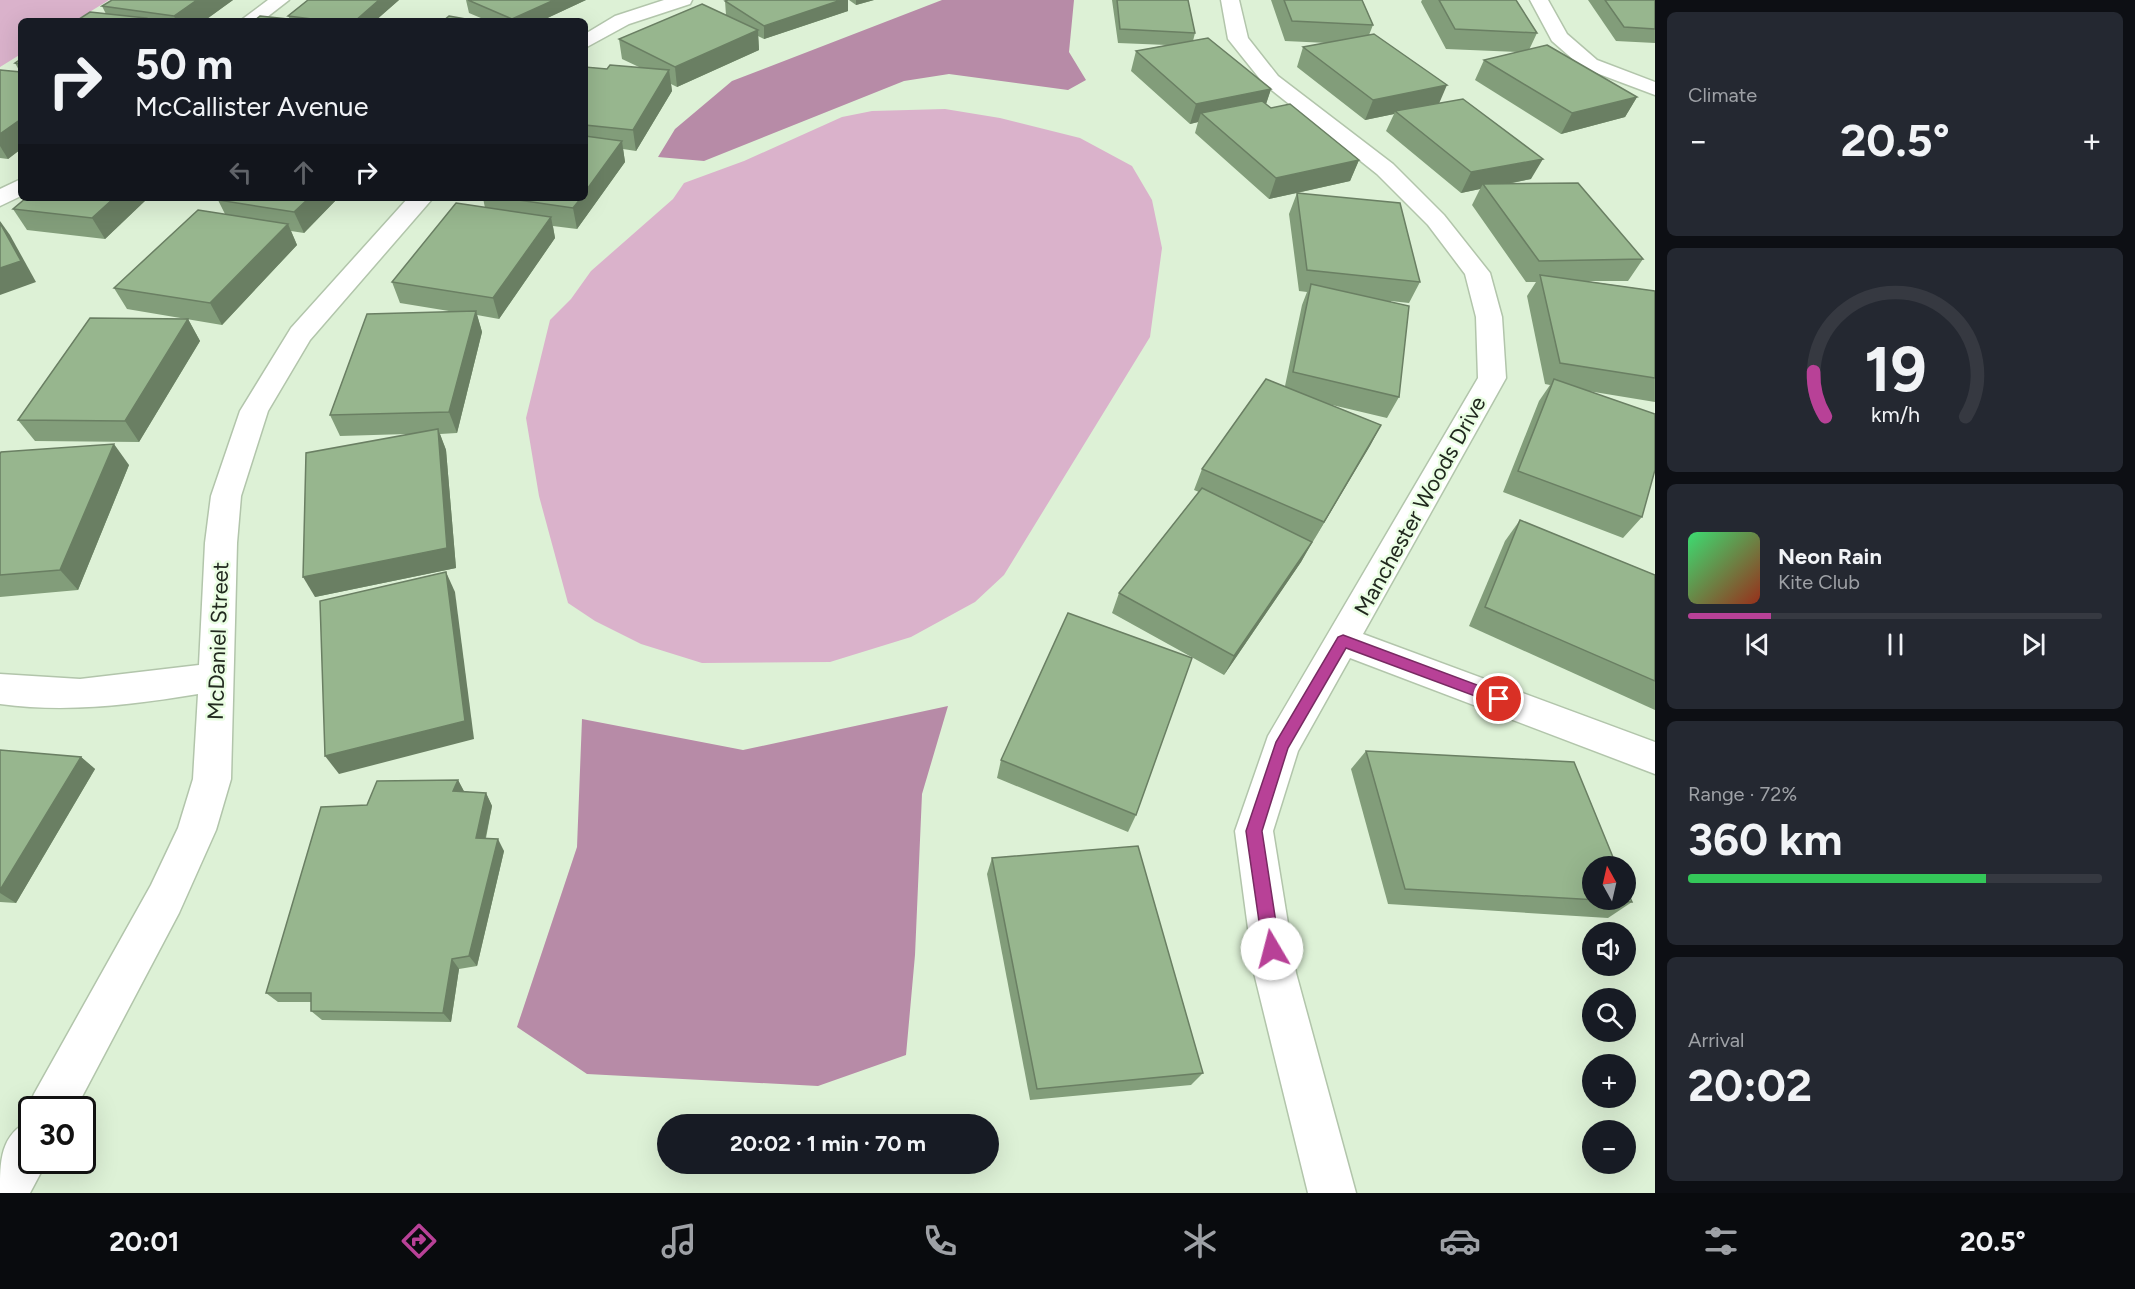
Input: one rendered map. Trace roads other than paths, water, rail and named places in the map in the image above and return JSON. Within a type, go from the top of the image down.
[{"type":"street","points":[[254,18],[280,0]]},
{"type":"street","points":[[588,40],[621,20],[682,0]]},
{"type":"street","name":"Manchester Woods Drive","points":[[1230,0],[1238,39],[1270,81],[1385,169],[1436,220],[1477,273],[1489,317],[1492,378],[1281,747],[1254,831],[1275,973],[1332,1193]]},
{"type":"street","points":[[1539,0],[1559,38],[1590,64],[1655,89]]},
{"type":"street","points":[[0,199],[18,188]]},
{"type":"street","name":"McDaniel Street","points":[[58,1096],[165,899],[197,830],[212,779],[215,731],[214,677],[226,496],[254,411],[275,372],[300,334],[418,201]]},
{"type":"street","points":[[1343,641],[1655,758]]},
{"type":"street","points":[[0,690],[61,694],[120,691],[214,677]]},
{"type":"street","points":[[4,1193],[18,1168]]}]
